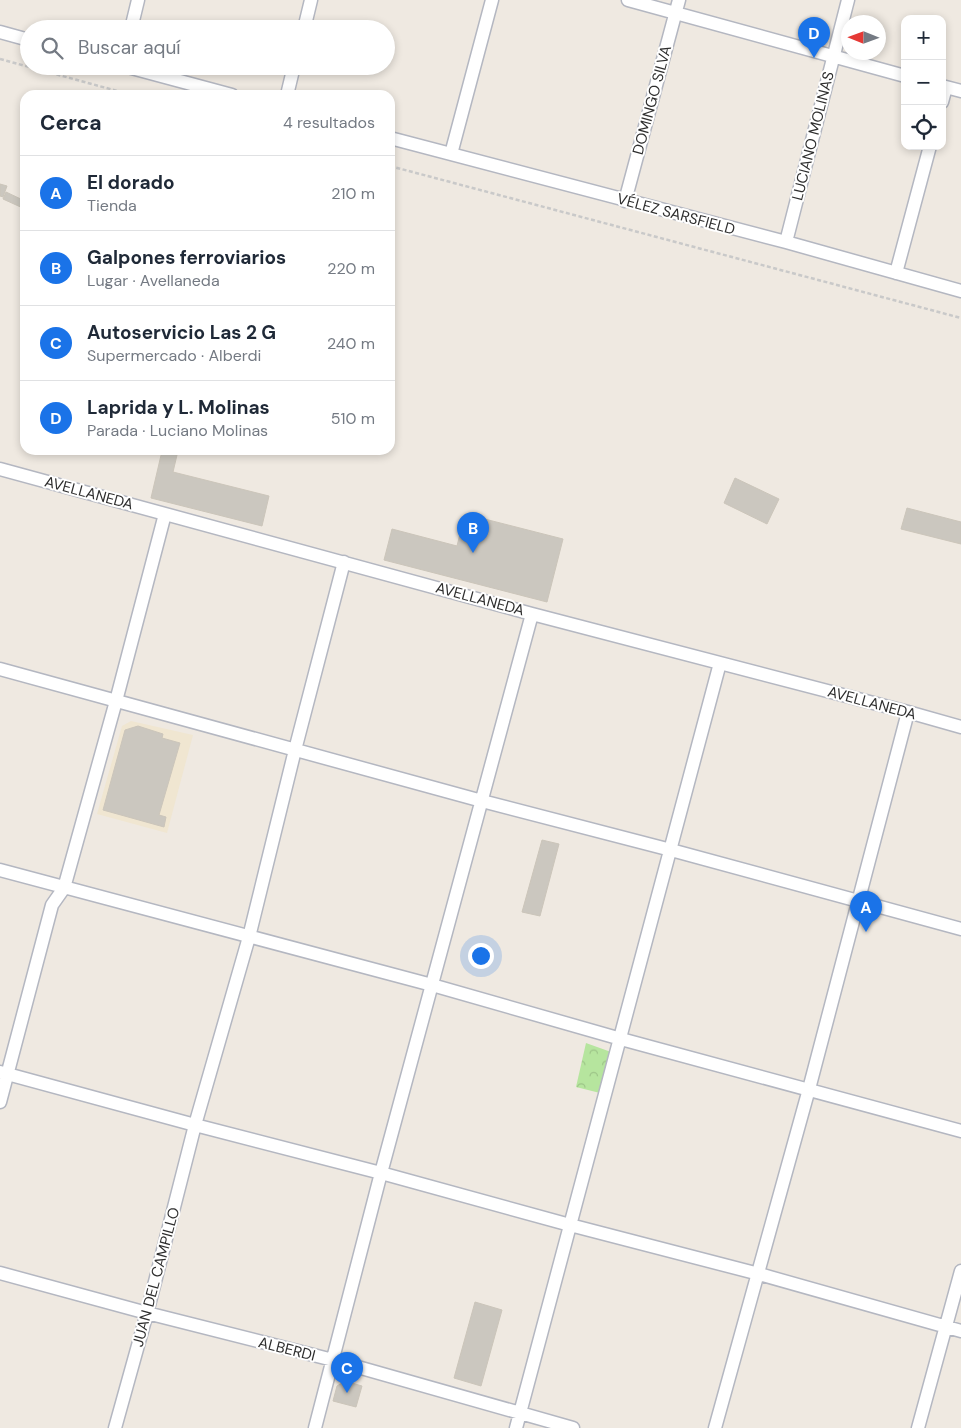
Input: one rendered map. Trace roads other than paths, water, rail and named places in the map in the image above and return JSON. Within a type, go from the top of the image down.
[{"type":"street","points":[[133,20],[138,0]]},
{"type":"street","points":[[306,20],[311,0]]},
{"type":"street","points":[[451,154],[492,0]]},
{"type":"street","points":[[628,0],[901,75]]},
{"type":"street","name":"DOMINGO SILVA","points":[[626,201],[679,0]]},
{"type":"street","name":"LUCIANO MOLINAS","points":[[786,242],[848,0]]},
{"type":"street","points":[[0,32],[20,38]]},
{"type":"street","points":[[158,75],[213,90]]},
{"type":"street","points":[[288,90],[292,75]]},
{"type":"street","points":[[946,88],[961,92]]},
{"type":"street","name":"VÉLEZ SARSFIELD","points":[[395,139],[786,242],[961,291]]},
{"type":"street","points":[[896,273],[929,150]]},
{"type":"street","name":"AVELLANEDA","points":[[0,469],[532,614],[961,727]]},
{"type":"street","points":[[0,1102],[4,1073],[52,905],[64,888],[165,514]]},
{"type":"street","name":"JUAN DEL CAMPILLO","points":[[115,1428],[147,1313],[195,1125],[249,938],[344,562]]},
{"type":"street","points":[[315,1428],[381,1173],[532,614]]},
{"type":"street","points":[[516,1428],[720,663]]},
{"type":"street","points":[[0,669],[482,801],[961,929]]},
{"type":"street","points":[[715,1428],[809,1089],[908,712]]},
{"type":"street","points":[[0,870],[249,938],[432,985],[621,1039],[961,1131]]},
{"type":"street","points":[[4,1073],[759,1274],[961,1332]]},
{"type":"street","points":[[918,1428],[961,1271]]},
{"type":"street","name":"ALBERDI","points":[[0,1273],[147,1313],[333,1360],[574,1428]]},
{"type":"place","name":"Laprida y L. Molinas","points":[[814,58]]},
{"type":"place","name":"Galpones ferroviarios","points":[[473,553]]},
{"type":"place","name":"El dorado","points":[[866,932]]},
{"type":"place","name":"Autoservicio Las 2 G","points":[[347,1393]]}]
